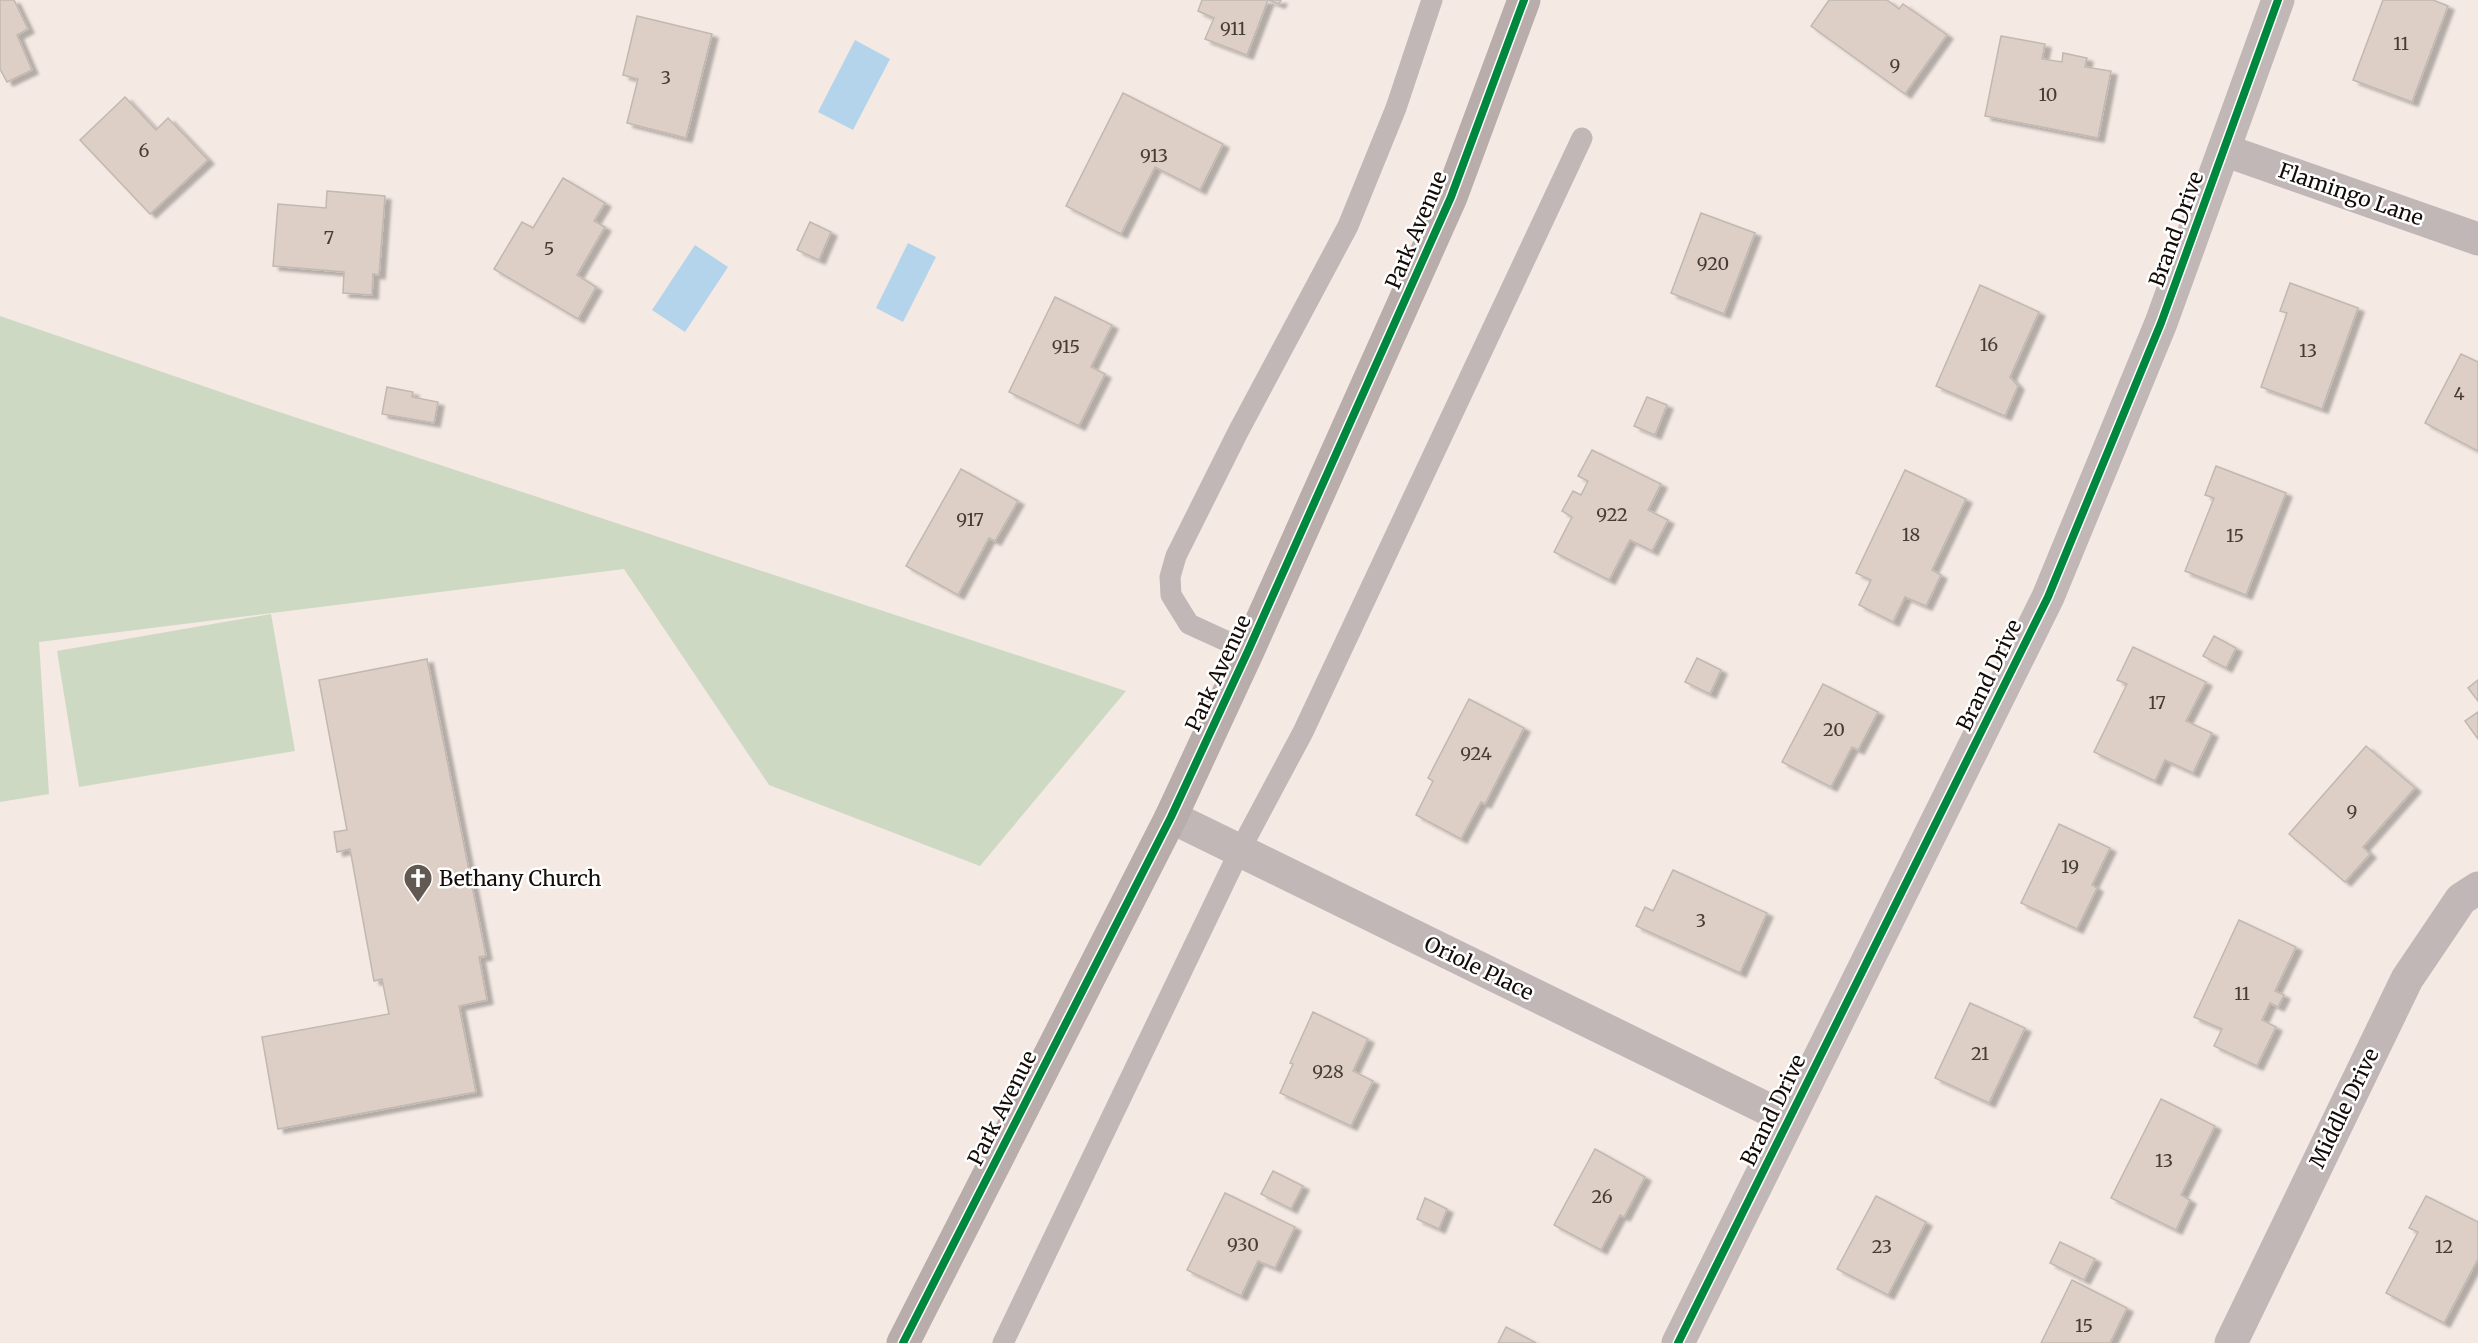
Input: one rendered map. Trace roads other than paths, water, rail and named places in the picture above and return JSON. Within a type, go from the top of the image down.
[{"type":"main road","name":"Park Avenue","points":[[903,1343],[1170,816],[1248,651],[1451,197],[1524,0]]},
{"type":"street","name":"Brand Drive","points":[[1678,1343],[2048,597],[2161,323],[2278,0]]},
{"type":"street","name":"Flamingo Lane","points":[[2224,150],[2478,239]]},
{"type":"street","name":"Oriole Place","points":[[1170,816],[1788,1119]]},
{"type":"street","name":"Middle Drive","points":[[2231,1343],[2407,979],[2461,899],[2478,888]]},
{"type":"lane","points":[[1248,651],[1189,624],[1171,595],[1170,577],[1176,556],[1238,432],[1348,226],[1396,108],[1432,0]]},
{"type":"lane","points":[[1003,1343],[1240,850],[1303,732],[1582,138]]},
{"type":"water","points":[[855,40],[890,59],[853,130],[818,112]]},
{"type":"water","points":[[908,243],[936,257],[903,322],[876,308]]},
{"type":"water","points":[[695,245],[728,267],[685,332],[652,310]]},
{"type":"place","name":"Bethany Church","points":[[418,904]]}]
